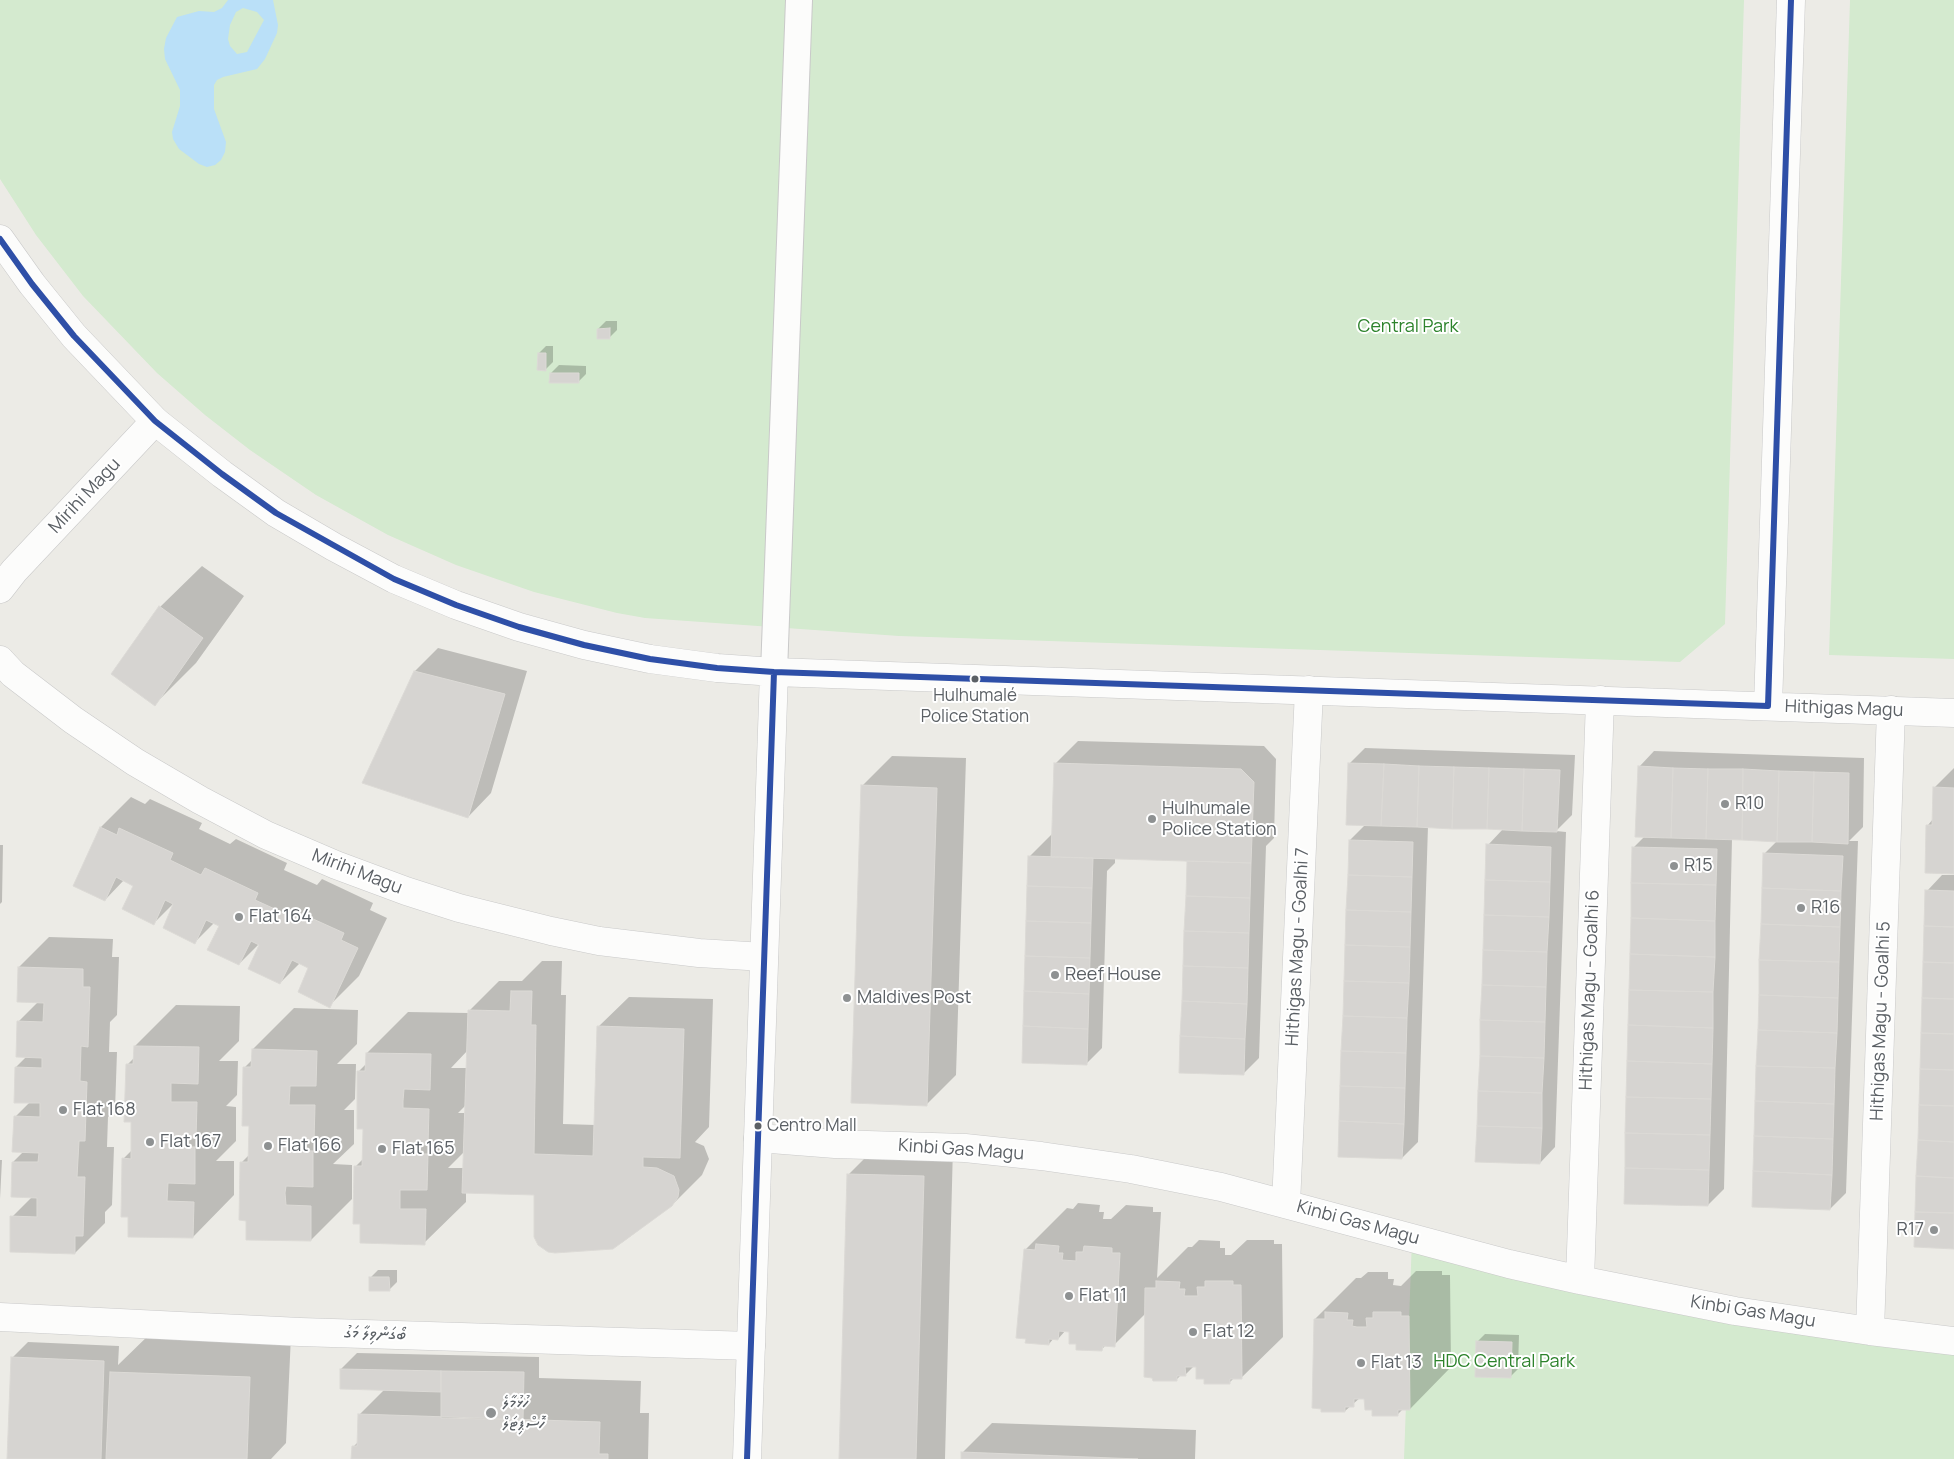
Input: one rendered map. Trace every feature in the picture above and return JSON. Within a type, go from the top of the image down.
[{"type":"street","points":[[746,1459],[799,0]]},
{"type":"street","points":[[1768,706],[1791,0]]},
{"type":"street","name":"Hithigas Magu","points":[[0,239],[32,284],[74,336],[155,421],[222,474],[276,513],[394,579],[456,605],[519,627],[584,646],[650,659],[717,668],[774,672],[1954,712]]},
{"type":"street","name":"Mirihi Magu","points":[[4,573],[155,421]]},
{"type":"street","name":"Mirihi Magu","points":[[0,660],[13,674],[73,720],[135,762],[208,805],[266,835],[336,865],[441,902],[551,931],[599,941],[699,953],[764,957]]},
{"type":"street","name":"Hithigas Magu - Goalhi 7","points":[[1286,1204],[1309,690]]},
{"type":"street","name":"Hithigas Magu - Goalhi 6","points":[[1580,1280],[1600,700]]},
{"type":"street","name":"Hithigas Magu - Goalhi 5","points":[[1870,1331],[1891,710]]},
{"type":"street","name":"Kinbi Gas Magu","points":[[758,1138],[835,1144],[965,1148],[1041,1156],[1131,1169],[1221,1187],[1509,1264],[1580,1280],[1735,1312],[1954,1341]]},
{"type":"street","name":"ބޯގަންވިލާ މަގު","points":[[0,1316],[308,1333],[751,1346]]},
{"type":"green space","name":"Central Park","points":[[0,0],[1744,0],[1725,624],[1680,662],[899,636],[645,618],[617,613],[534,592],[456,565],[388,535],[316,495],[250,450],[205,415],[157,373],[83,296],[36,235],[0,179]]},
{"type":"green space","points":[[1850,0],[1954,0],[1954,659],[1829,655]]},
{"type":"green space","name":"HDC Central Park","points":[[1412,1238],[1954,1341],[1954,1459],[1404,1459]]},
{"type":"water","points":[[228,0],[273,0],[278,25],[277,33],[265,59],[257,69],[223,77],[217,80],[214,85],[214,109],[226,142],[225,152],[221,160],[215,165],[207,167],[199,164],[179,149],[173,139],[172,132],[180,106],[180,90],[165,59],[164,49],[166,38],[177,17],[199,11],[214,12],[222,8]],"holes":[[[243,8],[257,12],[264,20],[247,52],[237,54],[230,46],[228,39],[230,25],[236,12]]]},
{"type":"building","points":[[610,328],[610,339],[597,339],[597,329]]},
{"type":"building","points":[[538,353],[546,353],[546,371],[537,370]]},
{"type":"building","points":[[550,373],[579,373],[579,383],[549,383]]},
{"type":"building","points":[[159,606],[203,638],[155,706],[111,674]]},
{"type":"building","points":[[414,671],[505,694],[468,818],[362,783]]},
{"type":"building","name":"Hulhumale Police Station","points":[[1054,763],[1241,769],[1254,782],[1251,863],[1051,857]]},
{"type":"building","points":[[1348,763],[1384,764],[1381,826],[1346,825]]},
{"type":"building","points":[[1384,764],[1419,766],[1417,827],[1381,826]]},
{"type":"building","points":[[1419,766],[1454,767],[1452,829],[1417,827]]},
{"type":"building","points":[[1638,766],[1673,768],[1671,838],[1635,837]]},
{"type":"building","points":[[1454,767],[1489,768],[1487,829],[1452,829]]},
{"type":"building","points":[[1489,768],[1524,769],[1522,831],[1487,829]]},
{"type":"building","name":"R10","points":[[1673,768],[1708,769],[1706,839],[1671,838]]},
{"type":"building","points":[[1524,769],[1560,770],[1557,832],[1522,831]]},
{"type":"building","name":"R10","points":[[1708,769],[1743,769],[1742,840],[1706,839]]},
{"type":"building","name":"R10","points":[[1743,769],[1779,771],[1777,842],[1742,840]]},
{"type":"building","name":"R10","points":[[1779,771],[1814,772],[1812,842],[1777,842]]},
{"type":"building","name":"R10","points":[[1814,772],[1849,773],[1848,844],[1812,842]]},
{"type":"building","points":[[861,785],[937,788],[927,1106],[851,1103]]},
{"type":"building","points":[[1933,787],[1954,788],[1954,874],[1925,873],[1926,825],[1932,825]]},
{"type":"building","name":"Flat 164","points":[[100,827],[117,835],[119,828],[173,853],[170,860],[201,875],[205,868],[258,893],[255,900],[288,915],[291,909],[344,933],[341,940],[358,948],[330,1008],[298,992],[308,968],[292,960],[280,984],[248,969],[259,945],[251,941],[239,965],[207,950],[219,926],[206,920],[195,944],[163,928],[173,904],[165,900],[154,925],[122,909],[133,886],[116,877],[105,901],[73,886]]},
{"type":"building","points":[[1349,840],[1413,842],[1412,877],[1348,875]]},
{"type":"building","points":[[1486,844],[1551,847],[1550,882],[1485,880]]},
{"type":"building","name":"R15","points":[[1632,847],[1717,849],[1716,885],[1631,883]]},
{"type":"building","name":"R16","points":[[1763,853],[1843,856],[1841,891],[1762,888]]},
{"type":"building","points":[[1028,856],[1093,858],[1092,888],[1027,886]]},
{"type":"building","points":[[1187,861],[1251,863],[1250,898],[1186,896]]},
{"type":"building","points":[[1348,875],[1412,877],[1411,912],[1346,910]]},
{"type":"building","points":[[1485,880],[1550,882],[1549,917],[1484,915]]},
{"type":"building","name":"R15","points":[[1631,883],[1716,885],[1715,921],[1631,918]]},
{"type":"building","points":[[1027,886],[1092,888],[1091,923],[1026,921]]},
{"type":"building","name":"R16","points":[[1762,888],[1841,891],[1840,927],[1761,924]]},
{"type":"building","points":[[1925,890],[1954,891],[1954,927],[1924,926]]},
{"type":"building","points":[[1186,896],[1250,898],[1249,933],[1184,931]]},
{"type":"building","points":[[1346,910],[1411,912],[1410,947],[1345,945]]},
{"type":"building","points":[[1484,915],[1549,917],[1547,952],[1483,950]]},
{"type":"building","name":"R15","points":[[1631,918],[1715,921],[1715,957],[1630,954]]},
{"type":"building","points":[[1026,921],[1091,923],[1090,958],[1025,956]]},
{"type":"building","name":"R16","points":[[1761,924],[1840,927],[1839,962],[1759,960]]},
{"type":"building","points":[[1924,926],[1954,927],[1954,963],[1923,962]]},
{"type":"building","points":[[1184,931],[1249,933],[1248,968],[1183,966]]},
{"type":"building","points":[[1345,945],[1410,947],[1409,983],[1344,981]]},
{"type":"building","points":[[1483,950],[1547,952],[1546,987],[1482,985]]},
{"type":"building","points":[[1630,954],[1715,957],[1713,992],[1629,990]]},
{"type":"building","points":[[1025,956],[1090,958],[1089,994],[1024,991]]},
{"type":"building","name":"R16","points":[[1759,960],[1839,962],[1838,998],[1759,995]]},
{"type":"building","points":[[1923,962],[1954,963],[1954,999],[1922,998]]},
{"type":"building","points":[[1183,966],[1248,968],[1247,1004],[1182,1001]]},
{"type":"building","name":"Flat 168","points":[[18,967],[83,969],[83,987],[90,987],[88,1047],[81,1046],[80,1081],[87,1082],[85,1141],[79,1141],[77,1177],[85,1177],[83,1236],[75,1236],[75,1254],[10,1252],[10,1216],[37,1217],[37,1198],[11,1197],[12,1162],[38,1162],[39,1153],[12,1152],[14,1116],[40,1117],[40,1103],[14,1103],[15,1067],[42,1068],[42,1058],[16,1057],[17,1021],[43,1022],[44,1003],[17,1002]]},
{"type":"building","points":[[1344,981],[1409,983],[1407,1018],[1343,1016]]},
{"type":"building","points":[[1482,985],[1546,987],[1545,1022],[1480,1020]]},
{"type":"building","points":[[1629,990],[1713,992],[1713,1028],[1628,1025]]},
{"type":"building","points":[[511,991],[532,991],[531,1025],[536,1025],[534,1154],[593,1156],[597,1026],[684,1029],[680,1158],[643,1157],[643,1167],[657,1168],[674,1176],[679,1190],[678,1197],[672,1206],[613,1249],[548,1252],[538,1245],[534,1237],[534,1195],[462,1193],[468,1010],[510,1011]]},
{"type":"building","points":[[1024,991],[1089,994],[1088,1029],[1023,1026]]},
{"type":"building","points":[[1759,995],[1838,998],[1837,1033],[1758,1030]]},
{"type":"building","points":[[1922,998],[1954,999],[1954,1034],[1921,1033]]},
{"type":"building","points":[[1182,1001],[1247,1004],[1245,1039],[1180,1036]]},
{"type":"building","points":[[1343,1016],[1407,1018],[1406,1053],[1341,1051]]},
{"type":"building","points":[[1480,1020],[1545,1022],[1544,1058],[1480,1056]]},
{"type":"building","points":[[1628,1025],[1713,1028],[1712,1064],[1627,1061]]},
{"type":"building","points":[[1023,1026],[1088,1029],[1087,1065],[1022,1063]]},
{"type":"building","points":[[1758,1030],[1837,1033],[1835,1068],[1756,1066]]},
{"type":"building","points":[[1921,1033],[1954,1034],[1954,1070],[1920,1069]]},
{"type":"building","points":[[1180,1036],[1245,1039],[1244,1075],[1179,1073]]},
{"type":"building","name":"Flat 167","points":[[134,1046],[199,1047],[198,1084],[171,1083],[171,1102],[197,1102],[196,1138],[169,1138],[170,1147],[195,1147],[195,1184],[168,1183],[167,1201],[194,1202],[193,1238],[128,1237],[128,1217],[121,1217],[122,1158],[131,1159],[131,1122],[124,1122],[126,1064],[133,1064]]},
{"type":"building","name":"Flat 166","points":[[252,1049],[317,1051],[316,1086],[290,1086],[289,1105],[315,1105],[314,1141],[288,1140],[288,1150],[313,1151],[313,1187],[286,1186],[285,1193],[286,1205],[311,1206],[311,1241],[246,1240],[246,1221],[239,1220],[240,1162],[248,1162],[249,1126],[242,1126],[243,1067],[251,1067]]},
{"type":"building","points":[[1341,1051],[1406,1053],[1405,1088],[1340,1086]]},
{"type":"building","name":"Flat 165","points":[[366,1053],[431,1054],[430,1090],[404,1089],[403,1101],[403,1108],[429,1109],[428,1145],[402,1144],[402,1154],[428,1154],[427,1190],[400,1190],[400,1209],[426,1209],[425,1245],[360,1243],[360,1224],[353,1224],[354,1166],[362,1166],[363,1129],[357,1129],[357,1071],[365,1071]]},
{"type":"building","points":[[1480,1056],[1544,1058],[1542,1093],[1478,1091]]},
{"type":"building","points":[[1627,1061],[1712,1064],[1711,1099],[1626,1097]]},
{"type":"building","points":[[1756,1066],[1835,1068],[1834,1104],[1755,1101]]},
{"type":"building","points":[[1920,1069],[1954,1070],[1954,1106],[1919,1105]]},
{"type":"building","points":[[1340,1086],[1405,1088],[1404,1124],[1339,1121]]},
{"type":"building","points":[[1478,1091],[1542,1093],[1542,1128],[1477,1126]]},
{"type":"building","points":[[1626,1097],[1711,1099],[1710,1135],[1625,1133]]},
{"type":"building","points":[[1755,1101],[1834,1104],[1833,1139],[1754,1136]]},
{"type":"building","points":[[1919,1105],[1954,1106],[1954,1142],[1918,1140]]},
{"type":"building","points":[[1339,1121],[1404,1124],[1402,1159],[1338,1157]]},
{"type":"building","points":[[1477,1126],[1542,1128],[1540,1164],[1475,1162]]},
{"type":"building","points":[[1625,1133],[1710,1135],[1709,1170],[1625,1168]]},
{"type":"building","points":[[1754,1136],[1833,1139],[1832,1175],[1753,1171]]},
{"type":"building","name":"R17","points":[[1918,1140],[1954,1142],[1954,1178],[1916,1176]]},
{"type":"building","points":[[1625,1168],[1709,1170],[1708,1206],[1624,1204]]},
{"type":"building","points":[[1753,1171],[1832,1175],[1830,1210],[1752,1207]]},
{"type":"building","points":[[847,1174],[924,1176],[916,1459],[839,1459]]},
{"type":"building","name":"R17","points":[[1916,1176],[1954,1178],[1954,1213],[1915,1212]]},
{"type":"building","name":"R17","points":[[1915,1212],[1954,1213],[1954,1249],[1914,1247]]},
{"type":"building","name":"Flat 11","points":[[1036,1244],[1059,1246],[1058,1253],[1063,1253],[1062,1260],[1076,1261],[1076,1252],[1083,1252],[1084,1246],[1112,1248],[1112,1253],[1120,1253],[1115,1347],[1103,1346],[1102,1351],[1076,1350],[1076,1344],[1069,1344],[1069,1332],[1059,1331],[1058,1340],[1049,1339],[1049,1345],[1025,1343],[1026,1339],[1016,1338],[1024,1249],[1035,1250]]},
{"type":"building","points":[[369,1277],[389,1277],[390,1291],[369,1291]]},
{"type":"building","name":"Flat 12","points":[[1156,1281],[1180,1282],[1179,1289],[1185,1289],[1184,1296],[1198,1296],[1197,1287],[1205,1287],[1205,1281],[1233,1281],[1233,1285],[1241,1285],[1242,1379],[1230,1379],[1230,1384],[1204,1384],[1204,1379],[1196,1379],[1196,1367],[1185,1367],[1186,1376],[1177,1376],[1177,1381],[1153,1381],[1152,1378],[1144,1377],[1145,1288],[1156,1288]]},
{"type":"building","name":"Flat 13","points":[[1325,1312],[1348,1313],[1347,1320],[1353,1320],[1352,1326],[1357,1327],[1367,1327],[1366,1318],[1373,1318],[1373,1312],[1401,1312],[1401,1316],[1409,1316],[1410,1410],[1398,1410],[1398,1416],[1372,1416],[1372,1410],[1365,1410],[1364,1399],[1354,1399],[1354,1407],[1345,1407],[1345,1412],[1321,1412],[1321,1409],[1312,1408],[1314,1319],[1325,1319]]},
{"type":"building","points":[[1476,1341],[1512,1342],[1511,1378],[1475,1377]]},
{"type":"building","points":[[11,1357],[104,1361],[101,1459],[7,1459]]},
{"type":"building","points":[[340,1369],[441,1371],[441,1392],[340,1389]]},
{"type":"building","points":[[441,1371],[524,1372],[523,1420],[441,1418]]},
{"type":"building","points":[[110,1372],[250,1377],[247,1459],[106,1459]]},
{"type":"building","points":[[358,1414],[600,1422],[599,1454],[608,1454],[608,1459],[351,1459],[352,1446],[357,1446]]},
{"type":"building","points":[[961,1452],[1138,1459],[961,1459]]},
{"type":"transit line","points":[[0,239],[32,284],[74,336],[155,421],[222,474],[276,513],[394,579],[456,605],[519,627],[584,645],[650,659],[717,668],[774,672],[1768,706],[1791,0]]},
{"type":"transit line","points":[[747,1459],[774,672]]},
{"type":"place","name":"Hulhumalé Police Station","points":[[975,679]]},
{"type":"place","name":"R10","points":[[1725,804]]},
{"type":"place","name":"Hulhumale Police Station","points":[[1152,819]]},
{"type":"place","name":"R15","points":[[1674,866]]},
{"type":"place","name":"R16","points":[[1801,908]]},
{"type":"place","name":"Flat 164","points":[[239,917]]},
{"type":"place","name":"Reef House","points":[[1055,975]]},
{"type":"place","name":"Maldives Post","points":[[847,998]]},
{"type":"place","name":"Flat 168","points":[[63,1110]]},
{"type":"place","name":"Centro Mall","points":[[758,1126]]},
{"type":"place","name":"Flat 167","points":[[150,1142]]},
{"type":"place","name":"Flat 166","points":[[268,1146]]},
{"type":"place","name":"Flat 165","points":[[382,1149]]},
{"type":"place","name":"R17","points":[[1934,1230]]},
{"type":"place","name":"Flat 11","points":[[1069,1296]]},
{"type":"place","name":"Flat 12","points":[[1193,1332]]},
{"type":"place","name":"Flat 13","points":[[1361,1363]]},
{"type":"place","name":"ހުޅުމާލެ ހޮސްޕިޓަލް","points":[[491,1413]]}]
